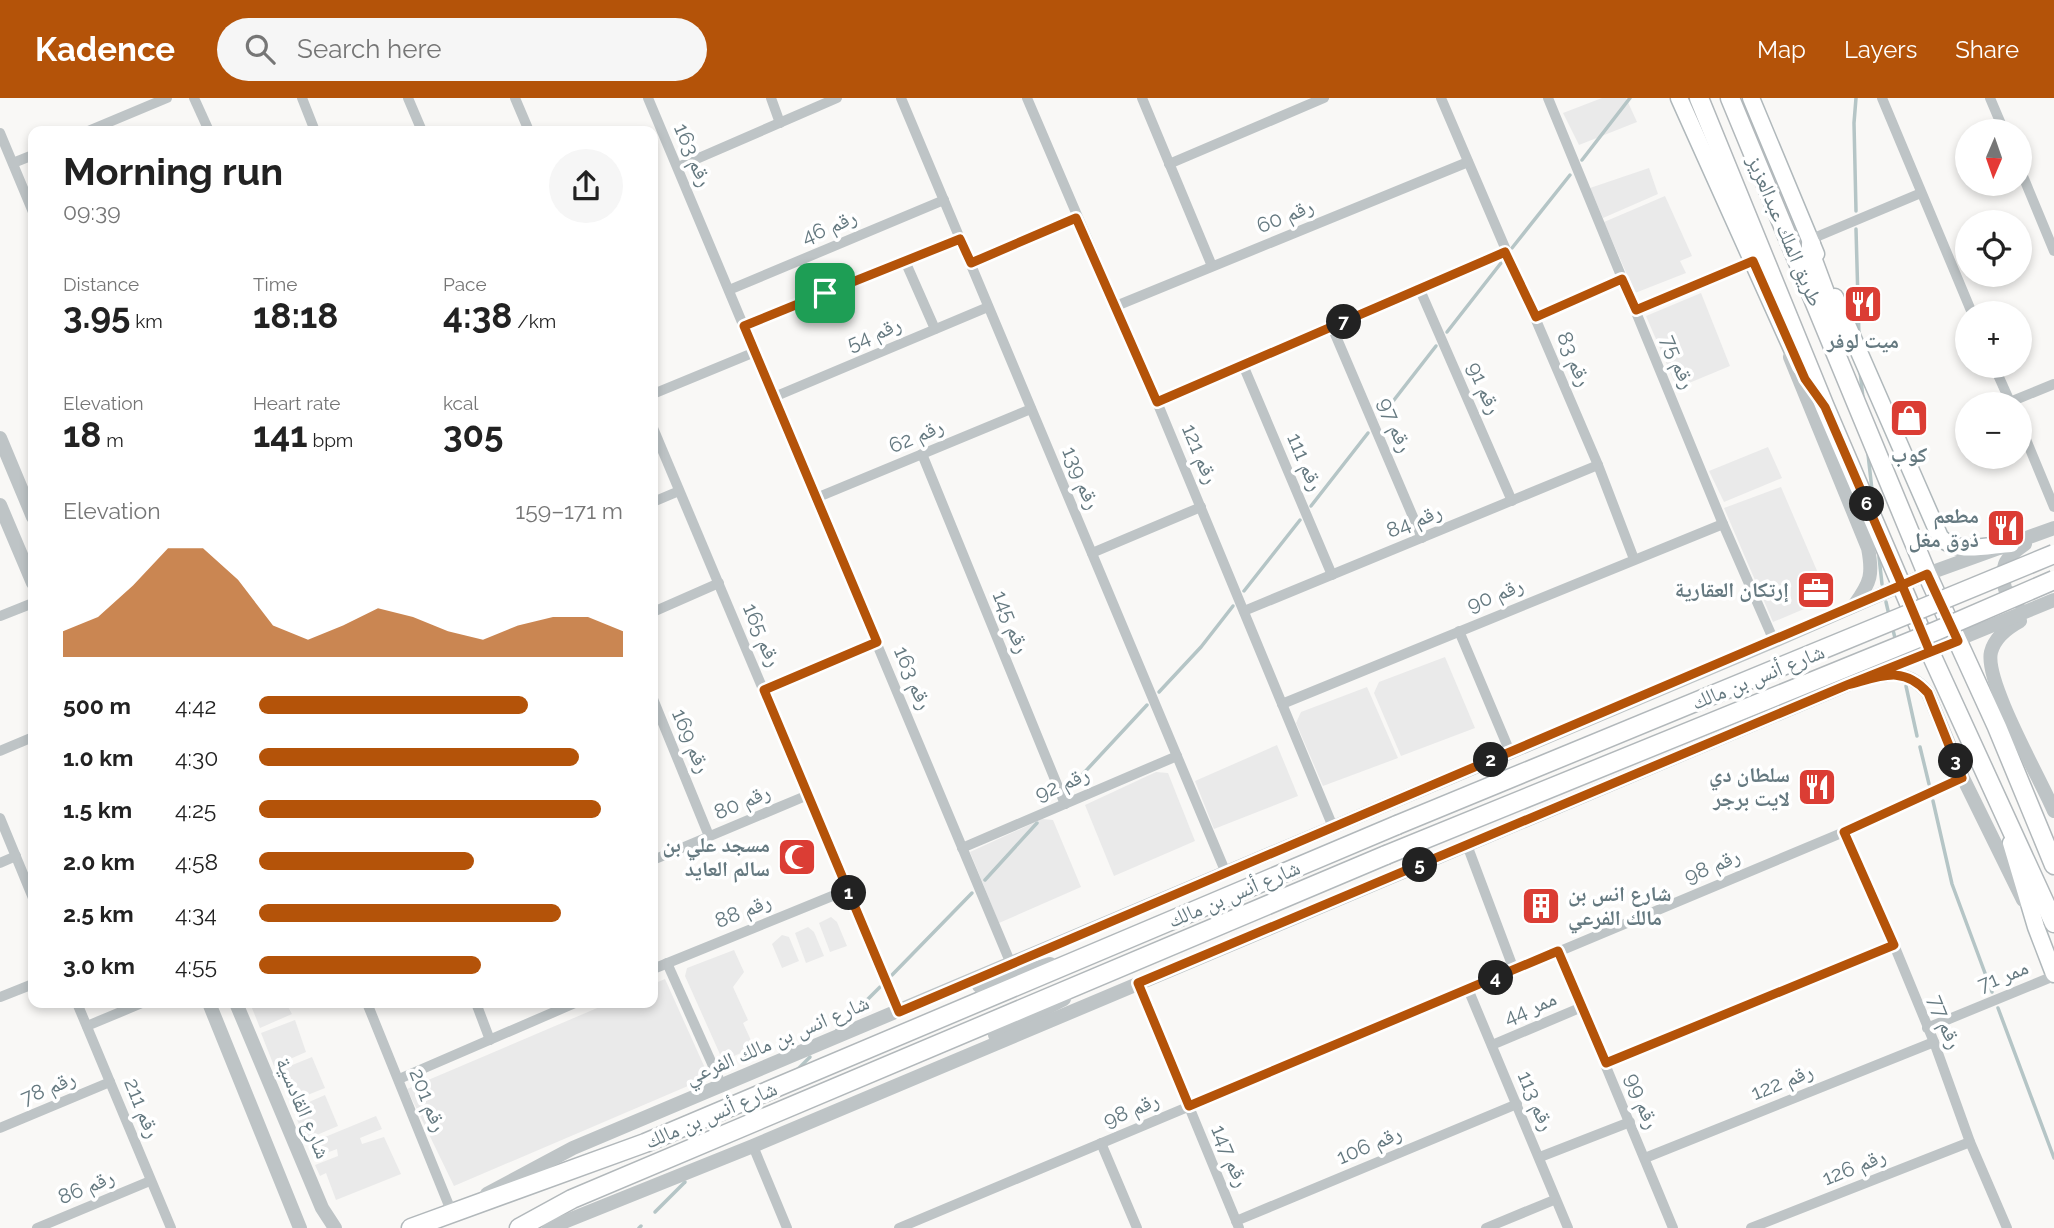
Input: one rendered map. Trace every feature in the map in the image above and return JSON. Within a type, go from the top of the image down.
[{"type":"main road","points":[[1678,98],[1805,379],[1825,407]]},
{"type":"main road","name":"طريق الملك عبدالعزيز","points":[[1699,98],[1825,407],[1930,652],[1999,804],[2045,925]]},
{"type":"main road","name":"طريق الملك عبدالعزيز","points":[[1730,98],[1927,574],[2054,865]]},
{"type":"main road","points":[[1751,98],[1810,242],[1940,537],[1950,544],[1962,547],[2011,544]]},
{"type":"main road","points":[[1810,242],[1811,255],[1850,359],[1846,377]]},
{"type":"main road","name":"شارع أنس بن مالك","points":[[411,1228],[645,1143],[1397,825],[2054,554]]},
{"type":"main road","name":"شارع أنس بن مالك","points":[[519,1228],[572,1199],[1151,954],[2054,580]]},
{"type":"main road","points":[[2035,817],[2054,848]]},
{"type":"main road","points":[[2045,925],[2054,975]]},
{"type":"street","points":[[109,126],[167,98]]},
{"type":"street","points":[[194,98],[207,126]]},
{"type":"street","points":[[302,98],[313,126]]},
{"type":"street","points":[[408,98],[420,126]]},
{"type":"street","points":[[515,98],[527,126]]},
{"type":"street","name":"رقم 163","points":[[648,98],[1011,964]]},
{"type":"street","points":[[771,98],[780,122]]},
{"type":"street","points":[[678,167],[837,98]]},
{"type":"street","name":"رقم 139","points":[[901,98],[1226,873]]},
{"type":"street","name":"رقم 121","points":[[1027,98],[1076,218],[1157,402],[1333,827]]},
{"type":"street","points":[[1142,98],[1212,266]]},
{"type":"street","points":[[1169,164],[1324,98]]},
{"type":"street","name":"رقم 83","points":[[1441,98],[1598,465],[1634,559]]},
{"type":"street","name":"رقم 75","points":[[1548,98],[1723,524],[1774,641]]},
{"type":"street","points":[[1882,98],[1967,301]]},
{"type":"street","points":[[1990,98],[1999,119]]},
{"type":"street","points":[[0,133],[28,200]]},
{"type":"street","points":[[13,163],[28,157]]},
{"type":"street","name":"رقم 60","points":[[1115,306],[1468,162]]},
{"type":"street","points":[[1810,242],[1921,192]]},
{"type":"street","points":[[2031,196],[2054,251]]},
{"type":"street","name":"رقم 46","points":[[729,290],[944,200]]},
{"type":"street","points":[[971,263],[1076,218]]},
{"type":"street","points":[[744,326],[960,239]]},
{"type":"street","points":[[1157,402],[1505,252]]},
{"type":"street","points":[[905,261],[934,329]]},
{"type":"street","points":[[1636,310],[1753,261],[1758,280],[1868,548],[1872,569],[1868,586],[1854,606]]},
{"type":"street","points":[[1536,317],[1622,279]]},
{"type":"street","name":"رقم 91","points":[[1420,290],[1512,501]]},
{"type":"street","name":"رقم 54","points":[[774,397],[988,307]]},
{"type":"street","name":"رقم 97","points":[[1332,327],[1422,538]]},
{"type":"street","points":[[658,392],[755,352]]},
{"type":"street","name":"رقم 111","points":[[1243,365],[1332,575]]},
{"type":"street","points":[[2032,394],[2054,384]]},
{"type":"street","name":"رقم 62","points":[[816,498],[1031,409]]},
{"type":"street","points":[[0,438],[28,505]]},
{"type":"street","name":"رقم 165","points":[[658,440],[899,1012]]},
{"type":"street","name":"رقم 145","points":[[922,454],[1065,804]]},
{"type":"street","points":[[2032,454],[2054,507]]},
{"type":"street","name":"رقم 84","points":[[1244,611],[1598,465]]},
{"type":"street","points":[[658,500],[679,491]]},
{"type":"street","points":[[0,505],[28,571]]},
{"type":"street","points":[[1092,553],[1201,507]]},
{"type":"street","name":"رقم 90","points":[[1282,704],[1723,524]]},
{"type":"street","points":[[2049,530],[2007,557],[2003,582],[2011,597],[2022,604],[2054,600]]},
{"type":"street","name":"شارع انس بن مالك الفرعي","points":[[452,1213],[573,1148],[1927,574],[2049,530]]},
{"type":"street","points":[[658,610],[719,583]]},
{"type":"street","points":[[549,1228],[753,1146],[2054,600]]},
{"type":"street","points":[[2054,600],[2010,626],[1997,639],[1991,653],[1992,674],[2001,699],[2054,811]]},
{"type":"street","points":[[0,616],[28,605]]},
{"type":"street","points":[[1459,631],[1510,752]]},
{"type":"street","points":[[764,690],[877,642]]},
{"type":"street","points":[[1847,685],[1892,674],[1910,677],[1928,693],[1962,778],[2045,925]]},
{"type":"street","name":"رقم 169","points":[[658,711],[709,836]]},
{"type":"street","points":[[0,751],[28,739]]},
{"type":"street","name":"رقم 92","points":[[962,848],[1177,756]]},
{"type":"street","name":"رقم 98","points":[[899,1228],[1844,832],[1962,778]]},
{"type":"street","name":"رقم 80","points":[[658,858],[808,795]]},
{"type":"street","points":[[0,818],[28,886]]},
{"type":"street","name":"رقم 77","points":[[1844,832],[1934,1042],[1970,1142],[2007,1228]]},
{"type":"street","points":[[1467,845],[1514,970]]},
{"type":"street","points":[[0,863],[16,856]]},
{"type":"street","name":"رقم 88","points":[[658,967],[848,890]]},
{"type":"street","points":[[899,1012],[1128,939]]},
{"type":"street","points":[[1606,1063],[1894,945]]},
{"type":"street","name":"رقم 99","points":[[1558,951],[1673,1228]]},
{"type":"street","points":[[891,1088],[1151,954]]},
{"type":"street","points":[[667,963],[722,1086]]},
{"type":"street","name":"ممر 71","points":[[1927,1028],[2054,975]]},
{"type":"street","name":"رقم 147","points":[[1138,983],[1238,1224]]},
{"type":"street","points":[[0,997],[28,986]]},
{"type":"street","name":"رقم 113","points":[[1468,989],[1568,1228]]},
{"type":"street","name":"ممر 44","points":[[1492,1045],[1582,1007]]},
{"type":"street","name":"رقم 211","points":[[79,1008],[171,1228]]},
{"type":"street","points":[[87,1026],[130,1008]]},
{"type":"street","points":[[211,1008],[301,1225]]},
{"type":"street","name":"شارع القادسية","points":[[238,1008],[322,1208],[335,1228]]},
{"type":"street","name":"رقم 201","points":[[369,1008],[452,1213]]},
{"type":"street","points":[[478,1008],[491,1040]]},
{"type":"street","points":[[399,1079],[564,1008]]},
{"type":"street","name":"رقم 122","points":[[1645,1158],[1934,1042]]},
{"type":"street","name":"رقم 78","points":[[0,1128],[110,1082]]},
{"type":"street","name":"رقم 106","points":[[1238,1224],[1517,1104]]},
{"type":"street","points":[[1540,1157],[1630,1122]]},
{"type":"street","name":"رقم 126","points":[[1751,1228],[1970,1142]]},
{"type":"street","points":[[1101,1143],[1137,1228]]},
{"type":"street","points":[[753,1146],[787,1228]]},
{"type":"street","name":"رقم 86","points":[[37,1228],[150,1181]]},
{"type":"street","points":[[1486,1228],[1555,1200]]},
{"type":"street","points":[[317,1228],[323,1221],[322,1208]]},
{"type":"shaded area","points":[[1602,98],[1626,98],[1637,122],[1579,145],[1563,113]]},
{"type":"shaded area","points":[[1649,168],[1658,194],[1603,218],[1590,188]]},
{"type":"shaded area","points":[[1665,196],[1692,256],[1680,261],[1686,273],[1635,293],[1604,222]]},
{"type":"shaded area","points":[[1701,293],[1730,366],[1677,388],[1646,316]]},
{"type":"shaded area","points":[[1768,447],[1782,478],[1724,502],[1709,471]]},
{"type":"shaded area","points":[[1781,487],[1827,594],[1823,601],[1773,622],[1724,508]]},
{"type":"shaded area","points":[[1445,657],[1475,728],[1401,756],[1374,693],[1379,682]]},
{"type":"shaded area","points":[[1367,687],[1398,758],[1323,786],[1296,723],[1301,712]]},
{"type":"shaded area","points":[[1277,745],[1298,796],[1214,829],[1195,781]]},
{"type":"shaded area","points":[[1156,772],[1168,773],[1195,841],[1114,876],[1085,805]]},
{"type":"shaded area","points":[[1042,819],[1053,820],[1081,887],[999,923],[970,852]]},
{"type":"shaded area","points":[[831,917],[837,922],[847,946],[830,952],[819,923]]},
{"type":"shaded area","points":[[808,927],[814,932],[824,956],[806,963],[795,933]]},
{"type":"shaded area","points":[[782,935],[789,937],[799,961],[782,968],[772,944]]},
{"type":"shaded area","points":[[734,950],[744,972],[733,987],[748,1020],[743,1023],[754,1047],[723,1061],[685,976],[687,968]]},
{"type":"shaded area","points":[[665,979],[709,1077],[454,1186],[407,1089],[597,1008],[658,1008],[658,982]]},
{"type":"shaded area","points":[[252,1008],[289,1008],[292,1014],[260,1028]]},
{"type":"shaded area","points":[[295,1020],[306,1052],[274,1066],[261,1033]]},
{"type":"shaded area","points":[[312,1057],[325,1088],[290,1102],[288,1095],[292,1093],[280,1070]]},
{"type":"shaded area","points":[[325,1095],[338,1126],[305,1140],[293,1109]]},
{"type":"shaded area","points":[[376,1116],[382,1129],[360,1138],[362,1144],[384,1137],[401,1174],[336,1200],[326,1173],[320,1176],[315,1165],[338,1156],[337,1149],[313,1158],[308,1144]]},
{"type":"waterway","points":[[1582,160],[1630,98]]},
{"type":"waterway","points":[[1856,98],[1856,211]]},
{"type":"waterway","points":[[1512,248],[1570,175]]},
{"type":"waterway","points":[[1856,229],[1859,337]]},
{"type":"waterway","points":[[1447,332],[1501,263]]},
{"type":"waterway","points":[[1380,418],[1436,346]]},
{"type":"waterway","points":[[1860,371],[1863,398]]},
{"type":"waterway","points":[[1311,506],[1368,433]]},
{"type":"waterway","points":[[1868,454],[1872,490]]},
{"type":"waterway","points":[[1244,591],[1300,520]]},
{"type":"waterway","points":[[1879,557],[1882,584]]},
{"type":"waterway","points":[[1886,602],[1889,615]]},
{"type":"waterway","points":[[1159,692],[1201,647],[1233,606]]},
{"type":"waterway","points":[[1892,626],[1896,642]]},
{"type":"waterway","points":[[1906,686],[1917,736]]},
{"type":"waterway","points":[[1068,790],[1147,705]]},
{"type":"waterway","points":[[1920,747],[1929,784]]},
{"type":"waterway","points":[[1933,801],[1952,884],[1992,992]]},
{"type":"waterway","points":[[985,880],[1037,823]]},
{"type":"waterway","points":[[892,975],[972,893]]},
{"type":"waterway","points":[[837,1030],[880,987]]},
{"type":"waterway","points":[[1998,1008],[2054,1158]]},
{"type":"waterway","points":[[796,1071],[810,1057]]},
{"type":"waterway","points":[[655,1212],[685,1182]]},
{"type":"place","name":"ميت لوفر","points":[[1863,304]]},
{"type":"place","name":"كوب","points":[[1909,418]]},
{"type":"place","name":"مطعم ذوق مغل","points":[[2006,528]]},
{"type":"place","name":"إرتكان العقارية","points":[[1816,590]]},
{"type":"place","name":"سلطان دي لايت برجر","points":[[1817,787]]},
{"type":"place","name":"مسجد علي بن سالم العايد","points":[[797,857]]},
{"type":"place","name":"شارع انس بن مالك الفرعي","points":[[1541,906]]},
{"type":"route","points":[[825,293],[744,326],[877,642],[764,690],[899,1012],[1902,585],[1930,652],[1847,685],[1892,674],[1910,677],[1919,683],[1928,693],[1962,778],[1844,832],[1894,945],[1606,1063],[1558,951],[1189,1106],[1138,983],[1847,685],[1958,641],[1927,574],[1902,585],[1825,407],[1805,379],[1753,261],[1636,310],[1622,279],[1536,317],[1505,252],[1157,402],[1076,218],[971,263],[960,239],[825,293]]}]
